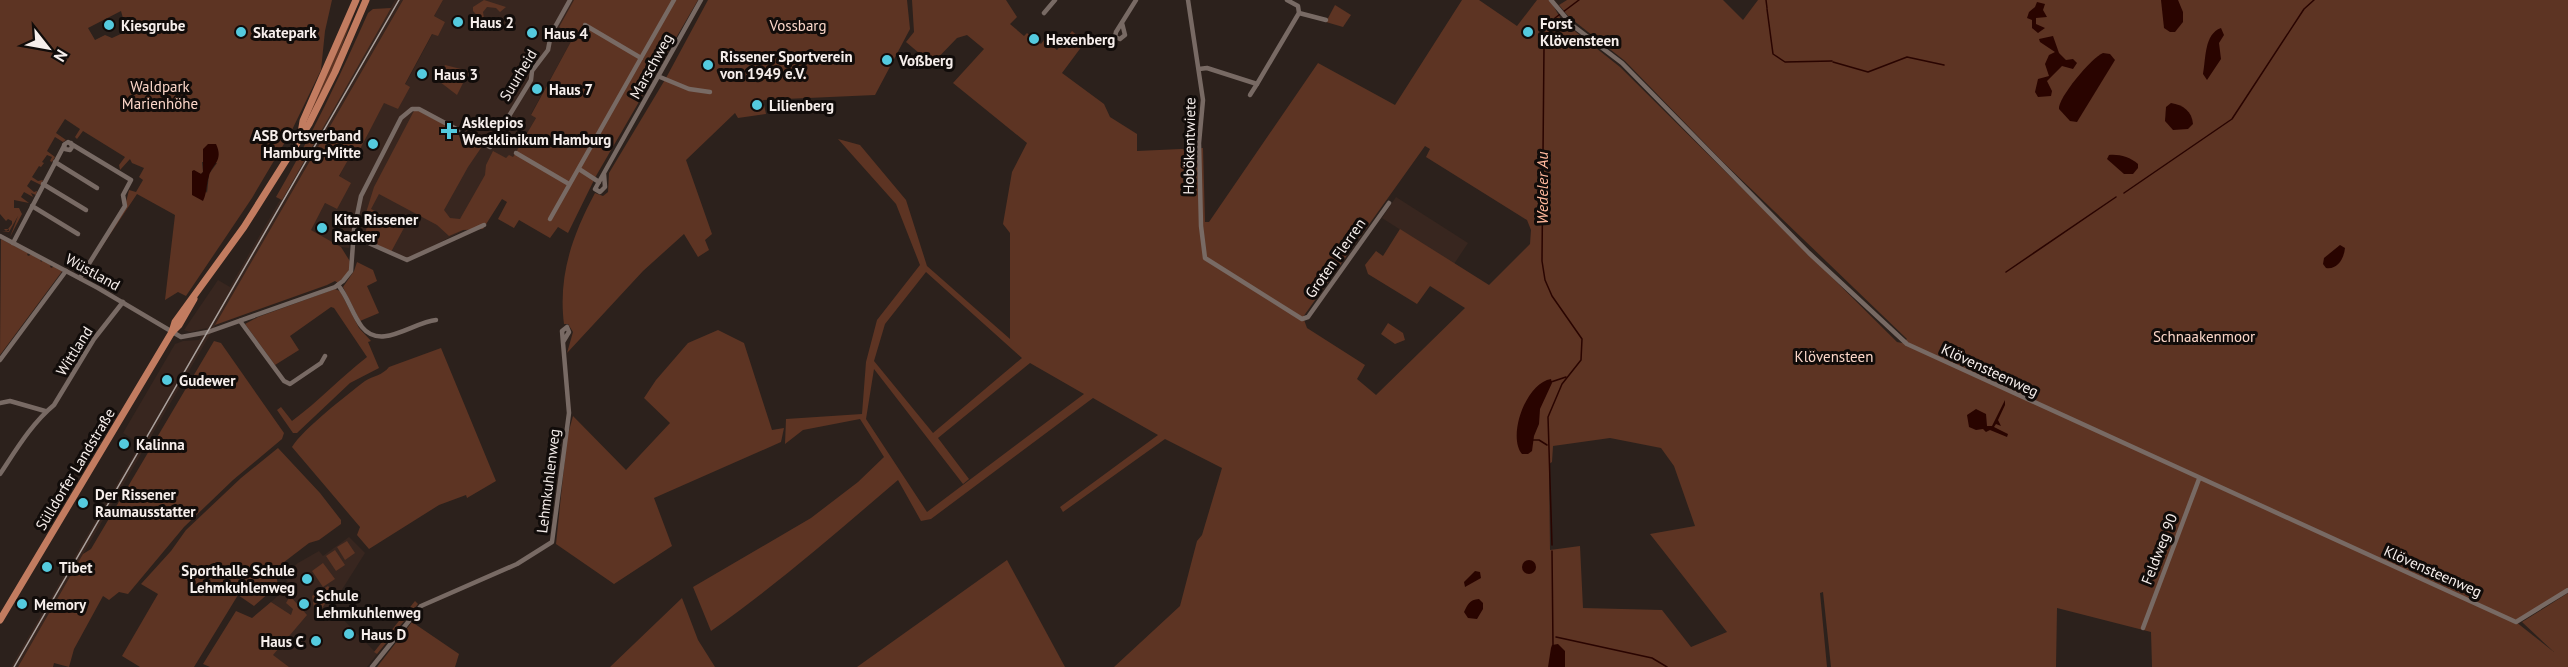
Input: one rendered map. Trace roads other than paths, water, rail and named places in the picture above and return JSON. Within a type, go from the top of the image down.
[{"type":"main road","name":"Sülldorfer Landstraße","points":[[300,136],[303,121],[356,0]]},
{"type":"main road","name":"Sülldorfer Landstraße","points":[[0,620],[172,332],[180,325],[191,308],[194,298],[255,210],[309,124],[366,0]]},
{"type":"street","name":"Suurheid","points":[[353,240],[359,205],[366,185],[401,118],[411,109],[419,109],[490,147],[531,80],[532,71],[548,50],[551,34],[570,0]]},
{"type":"street","points":[[550,219],[674,0]]},
{"type":"street","name":"Marschweg","points":[[604,174],[604,190],[600,192],[595,189],[701,0]]},
{"type":"street","points":[[1044,13],[1055,0]]},
{"type":"street","points":[[1122,23],[1136,0]]},
{"type":"street","name":"Hobökentwiete","points":[[1188,0],[1203,100],[1199,143],[1201,226],[1205,258]]},
{"type":"street","points":[[1250,94],[1299,14],[1298,6],[1287,0]]},
{"type":"street","name":"Klövensteenweg","points":[[1551,0],[1563,17],[1622,63],[1809,253],[1905,343],[2516,622],[2568,590]]},
{"type":"street","points":[[1299,14],[1326,20]]},
{"type":"street","points":[[585,26],[641,58]]},
{"type":"street","points":[[1199,69],[1207,68],[1257,84]]},
{"type":"street","points":[[660,76],[689,88],[710,92]]},
{"type":"street","points":[[13,243],[59,154],[65,148],[74,146],[131,180],[123,195],[124,206],[80,278]]},
{"type":"street","points":[[516,153],[569,184]]},
{"type":"street","points":[[55,162],[97,188]]},
{"type":"street","points":[[579,169],[599,182]]},
{"type":"street","points":[[43,184],[86,210]]},
{"type":"street","name":"Groten Flerren","points":[[1205,258],[1302,319],[1308,317],[1389,203]]},
{"type":"street","points":[[32,206],[78,234]]},
{"type":"street","points":[[172,332],[186,337],[240,321],[338,285],[348,276],[352,267],[353,240],[364,241],[407,260],[484,225]]},
{"type":"street","name":"Wüstland","points":[[0,236],[66,270],[172,332]]},
{"type":"street","points":[[0,360],[66,270]]},
{"type":"street","points":[[338,285],[361,326],[373,336],[386,336],[426,321],[436,320]]},
{"type":"street","name":"Wittland","points":[[0,474],[45,411],[54,405],[94,339],[123,302]]},
{"type":"street","points":[[240,321],[284,381],[290,384],[321,363],[325,356]]},
{"type":"street","name":"Lehmkuhlenweg","points":[[372,667],[421,606],[517,564],[552,542],[569,413],[563,342]]},
{"type":"street","points":[[0,403],[10,401],[45,411]]},
{"type":"street","name":"Feldweg 90","points":[[2143,628],[2199,479]]},
{"type":"waterway","name":"Wedeler Au","points":[[1552,545],[1548,417],[1562,384],[1581,360],[1582,339],[1552,296],[1545,280],[1542,261],[1544,47],[1555,18],[1579,0]]},
{"type":"waterway","points":[[1766,0],[1767,8]]},
{"type":"waterway","points":[[2124,193],[2232,119],[2304,9],[2314,0]]},
{"type":"waterway","points":[[1767,9],[1773,54],[1785,62],[1832,61]]},
{"type":"waterway","points":[[1833,62],[1868,72],[1907,57],[1944,65]]},
{"type":"waterway","points":[[2006,272],[2116,197]]},
{"type":"waterway","name":"Wedeler Au","points":[[1551,382],[1566,377]]},
{"type":"waterway","name":"Wedeler Au","points":[[1533,440],[1539,440],[1547,445]]},
{"type":"waterway","name":"Wedeler Au","points":[[1552,551],[1553,646]]},
{"type":"waterway","points":[[1556,637],[1652,658],[1667,667]]},
{"type":"tram line","points":[[14,667],[399,0]]},
{"type":"place","name":"Haus 2","points":[[458,22]]},
{"type":"place","name":"Kiesgrube","points":[[109,25]]},
{"type":"place","name":"Skatepark","points":[[241,32]]},
{"type":"place","name":"Forst Klövensteen","points":[[1528,32]]},
{"type":"place","name":"Haus 4","points":[[532,33]]},
{"type":"place","name":"Hexenberg","points":[[1034,39]]},
{"type":"place","name":"Voßberg","points":[[887,60]]},
{"type":"place","name":"Rissener Sportverein von 1949 e.V.","points":[[708,65]]},
{"type":"place","name":"Haus 3","points":[[422,74]]},
{"type":"place","name":"Haus 7","points":[[537,89]]},
{"type":"place","name":"Lilienberg","points":[[757,105]]},
{"type":"place","name":"Asklepios Westklinikum Hamburg","points":[[449,131]]},
{"type":"place","name":"ASB Ortsverband Hamburg-Mitte","points":[[373,144]]},
{"type":"place","name":"Kita Rissener Racker","points":[[322,228]]},
{"type":"place","name":"Gudewer","points":[[167,380]]},
{"type":"place","name":"Kalinna","points":[[124,444]]},
{"type":"place","name":"Der Rissener Raumausstatter","points":[[83,503]]},
{"type":"place","name":"Tibet","points":[[47,567]]},
{"type":"place","name":"Sporthalle Schule Lehmkuhlenweg","points":[[307,579]]},
{"type":"place","name":"Memory","points":[[22,604]]},
{"type":"place","name":"Schule Lehmkuhlenweg","points":[[304,604]]},
{"type":"place","name":"Haus D","points":[[349,634]]},
{"type":"place","name":"Haus C","points":[[316,641]]},
{"type":"park label","name":"Vossbarg","points":[[798,25]]},
{"type":"park label","name":"Waldpark Marienhöhe","points":[[160,94]]},
{"type":"park label","name":"Schnaakenmoor","points":[[2204,336]]},
{"type":"park label","name":"Klövensteen","points":[[1834,356]]}]
